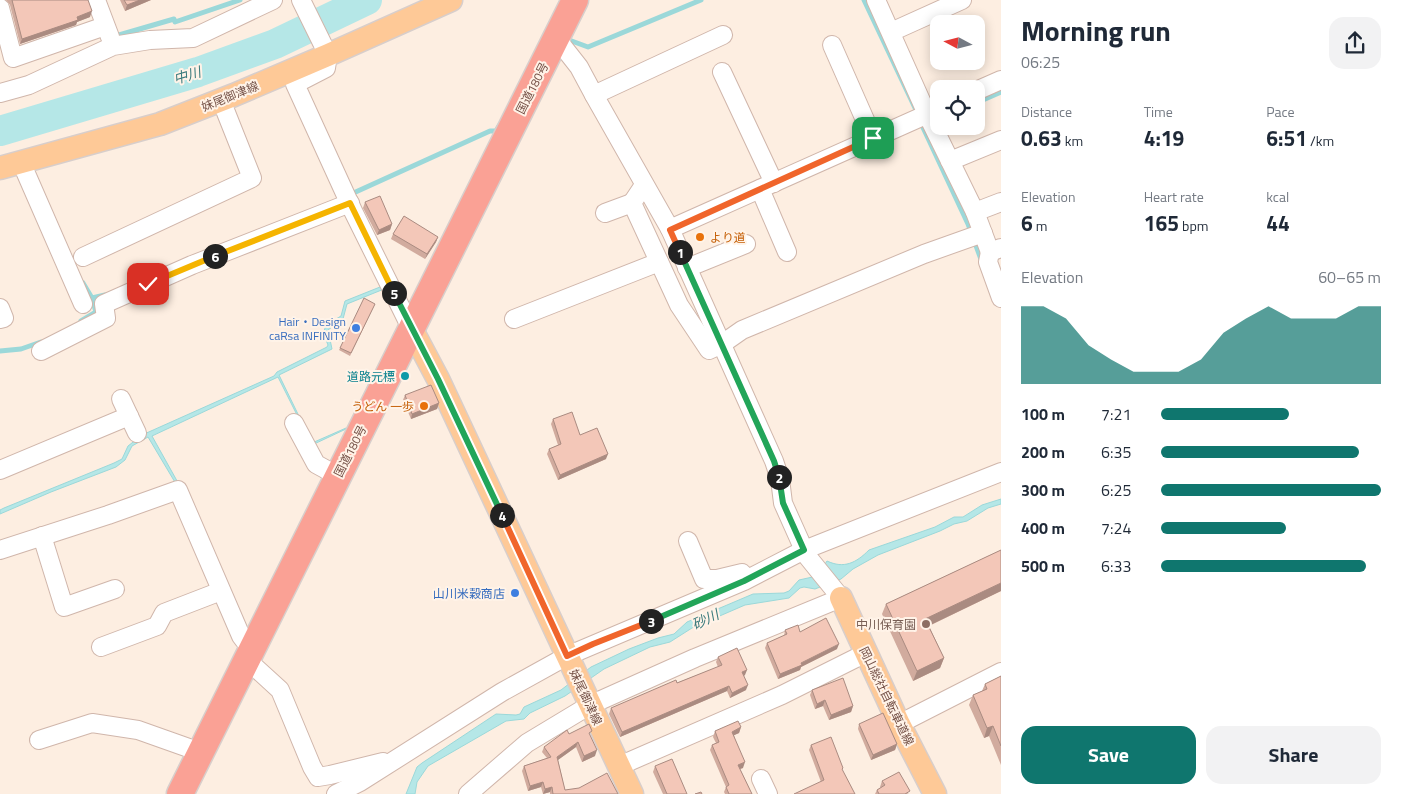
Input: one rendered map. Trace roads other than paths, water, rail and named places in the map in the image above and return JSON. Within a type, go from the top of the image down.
[{"type":"highway","name":"国道180号","points":[[180,794],[575,0]]},
{"type":"main road","name":"妹尾御津線","points":[[10,165],[160,124],[451,0]]},
{"type":"main road","name":"妹尾御津線","points":[[412,328],[438,379],[632,794]]},
{"type":"main road","name":"岡山総社自転車道線","points":[[838,595],[899,724],[935,794]]},
{"type":"street","points":[[96,0],[114,46]]},
{"type":"street","points":[[0,93],[29,85],[114,46],[150,40],[194,38],[273,0]]},
{"type":"street","points":[[301,0],[326,52],[326,68],[295,84],[347,198],[412,328]]},
{"type":"street","points":[[876,0],[928,117],[975,212],[975,235]]},
{"type":"street","points":[[890,32],[962,0]]},
{"type":"street","points":[[0,8],[13,58],[106,26]]},
{"type":"street","points":[[594,95],[723,34]]},
{"type":"street","points":[[468,794],[527,743],[589,702],[696,658],[838,595],[806,553],[783,503],[780,479],[774,461],[670,230],[579,67],[557,39]]},
{"type":"street","points":[[832,45],[873,138]]},
{"type":"street","points":[[722,72],[767,186],[788,252]]},
{"type":"street","points":[[985,87],[1001,80]]},
{"type":"street","points":[[83,258],[252,178],[220,100]]},
{"type":"street","points":[[670,230],[873,138],[928,117]]},
{"type":"street","points":[[950,162],[1001,140]]},
{"type":"street","points":[[10,165],[84,304]]},
{"type":"street","points":[[605,213],[632,203],[644,184]]},
{"type":"street","points":[[41,351],[106,318],[104,304],[347,198]]},
{"type":"street","points":[[975,212],[1001,202]]},
{"type":"street","points":[[632,203],[679,305],[709,350],[722,344],[742,330],[907,260],[975,235]]},
{"type":"street","points":[[975,235],[995,250],[988,262],[1001,298]]},
{"type":"street","points":[[688,268],[746,244]]},
{"type":"street","points":[[514,319],[659,262]]},
{"type":"street","points":[[0,308],[4,318],[0,319]]},
{"type":"street","points":[[121,399],[137,433]]},
{"type":"street","points":[[0,470],[129,416]]},
{"type":"street","points":[[294,423],[316,464],[338,476]]},
{"type":"street","points":[[975,482],[1001,464]]},
{"type":"street","points":[[336,794],[360,782],[502,692],[569,659],[778,564],[1001,472]]},
{"type":"street","points":[[1,546],[42,536],[178,490],[241,636],[250,652],[280,690],[318,777],[400,757]]},
{"type":"street","points":[[42,536],[64,607],[115,589]]},
{"type":"street","points":[[688,541],[704,579],[733,576],[778,564]]},
{"type":"street","points":[[101,647],[157,626],[164,613],[221,591]]},
{"type":"street","points":[[619,766],[782,695],[866,653]]},
{"type":"street","points":[[899,724],[1001,672]]},
{"type":"street","points":[[39,740],[92,723],[138,730],[200,752]]},
{"type":"water","points":[[385,285],[389,287],[347,304],[343,319],[328,330],[332,349],[279,375],[312,443],[346,429],[312,445],[278,377],[152,436],[181,488],[179,489],[148,437],[132,446],[125,460],[116,467],[0,514],[0,510],[4,508],[122,459],[128,446],[142,435],[274,376],[277,372],[327,347],[324,330],[331,322],[341,316],[345,301]]},
{"type":"water","name":"砂川","points":[[1001,499],[1001,504],[988,508],[967,521],[954,524],[878,555],[853,569],[841,579],[815,589],[800,588],[789,598],[745,605],[692,628],[670,642],[650,647],[604,669],[565,696],[530,713],[524,719],[506,721],[428,766],[417,782],[415,794],[406,794],[417,767],[496,714],[520,714],[524,707],[561,690],[591,667],[629,649],[674,634],[687,622],[753,594],[784,593],[789,591],[799,580],[817,576],[827,561],[839,564],[850,563],[869,550],[935,527],[954,517],[963,517],[982,505]]},
{"type":"waterway","points":[[119,35],[174,19],[175,22],[240,0]]},
{"type":"waterway","name":"中川","points":[[0,131],[198,72],[275,44],[367,0]]},
{"type":"waterway","points":[[569,40],[588,47],[701,0]]},
{"type":"waterway","points":[[864,0],[916,110]]},
{"type":"waterway","points":[[985,99],[1001,92]]},
{"type":"waterway","points":[[920,121],[968,224],[982,262]]},
{"type":"waterway","points":[[349,195],[490,131],[496,131],[499,126]]},
{"type":"waterway","points":[[83,283],[92,298],[105,295]]},
{"type":"waterway","points":[[81,321],[96,312],[92,298]]},
{"type":"waterway","points":[[0,351],[21,349],[41,342]]},
{"type":"place","name":"より道","points":[[700,237]]},
{"type":"place","name":"Hair・Design caRsa INFINITY","points":[[356,328]]},
{"type":"place","name":"道路元標","points":[[405,376]]},
{"type":"place","name":"うどん 一歩","points":[[424,406]]},
{"type":"place","name":"山川米穀商店","points":[[515,593]]},
{"type":"place","name":"中川保育園","points":[[926,624]]}]
